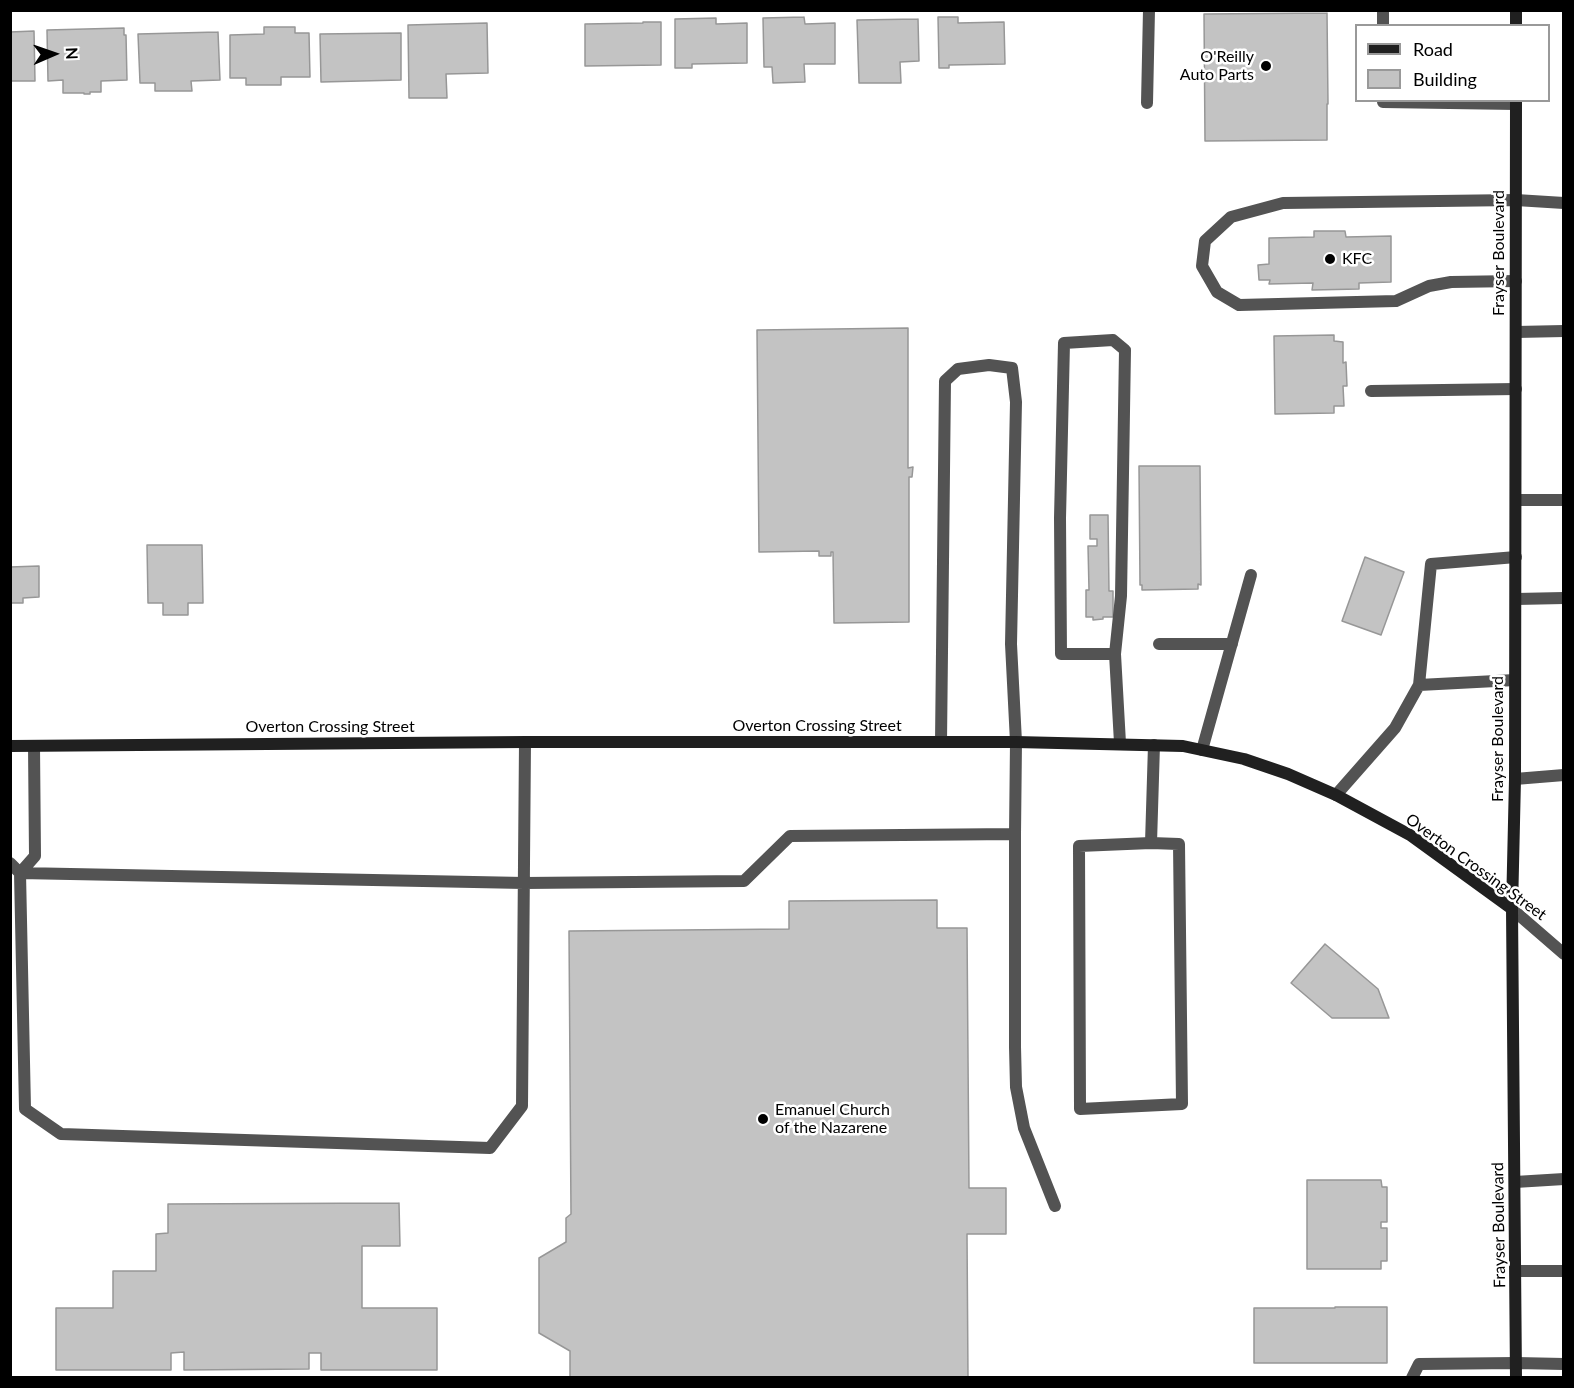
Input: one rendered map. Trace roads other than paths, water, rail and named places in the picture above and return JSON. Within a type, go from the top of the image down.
[{"type":"main road","name":"Frayser Boulevard","points":[[1516,102],[1516,599],[1512,909],[1516,1377]]},
{"type":"main road","name":"Overton Crossing Street","points":[[10,746],[525,742],[1016,742],[1184,746],[1244,759],[1288,774],[1336,795],[1410,835],[1512,909]]},
{"type":"street","points":[[1147,103],[1149,10]]},
{"type":"street","points":[[1383,102],[1516,102]]},
{"type":"street","points":[[1516,281],[1451,282],[1429,286],[1396,301],[1239,305],[1217,292],[1202,266],[1205,241],[1231,217],[1282,203],[1516,200],[1563,203]]},
{"type":"street","points":[[1516,332],[1563,331]]},
{"type":"street","points":[[1115,654],[1061,654],[1060,518],[1064,343],[1113,340],[1125,350],[1121,596],[1115,654],[1120,743]]},
{"type":"street","points":[[941,742],[945,381],[958,369],[989,365],[1012,368],[1016,402],[1011,644],[1016,742],[1014,1047],[1016,1087],[1024,1128],[1055,1206]]},
{"type":"street","points":[[1371,391],[1516,389]]},
{"type":"street","points":[[1516,500],[1563,500]]},
{"type":"street","points":[[1336,795],[1395,728],[1419,685],[1431,564],[1516,557]]},
{"type":"street","points":[[1202,750],[1251,575]]},
{"type":"street","points":[[1516,599],[1563,598]]},
{"type":"street","points":[[1159,644],[1232,644]]},
{"type":"street","points":[[1419,685],[1515,680]]},
{"type":"street","points":[[34,746],[35,856],[20,873],[25,1110],[61,1134],[490,1149],[522,1106],[525,742]]},
{"type":"street","points":[[1151,843],[1154,745]]},
{"type":"street","points":[[1515,779],[1563,775]]},
{"type":"street","points":[[10,863],[20,873],[524,883],[744,881],[790,836],[1015,834]]},
{"type":"street","points":[[1151,843],[1179,844],[1182,1104],[1080,1109],[1078,846],[1151,843]]},
{"type":"street","name":"Overton Crossing Street","points":[[1512,909],[1563,954]]},
{"type":"street","points":[[1515,1182],[1563,1179]]},
{"type":"street","points":[[1516,1271],[1563,1271]]},
{"type":"street","points":[[1412,1377],[1419,1364],[1563,1364]]},
{"type":"place","name":"O'Reilly Auto Parts","points":[[1266,66]]},
{"type":"place","name":"KFC","points":[[1330,259]]},
{"type":"place","name":"Emanuel Church of the Nazarene","points":[[763,1119]]}]
